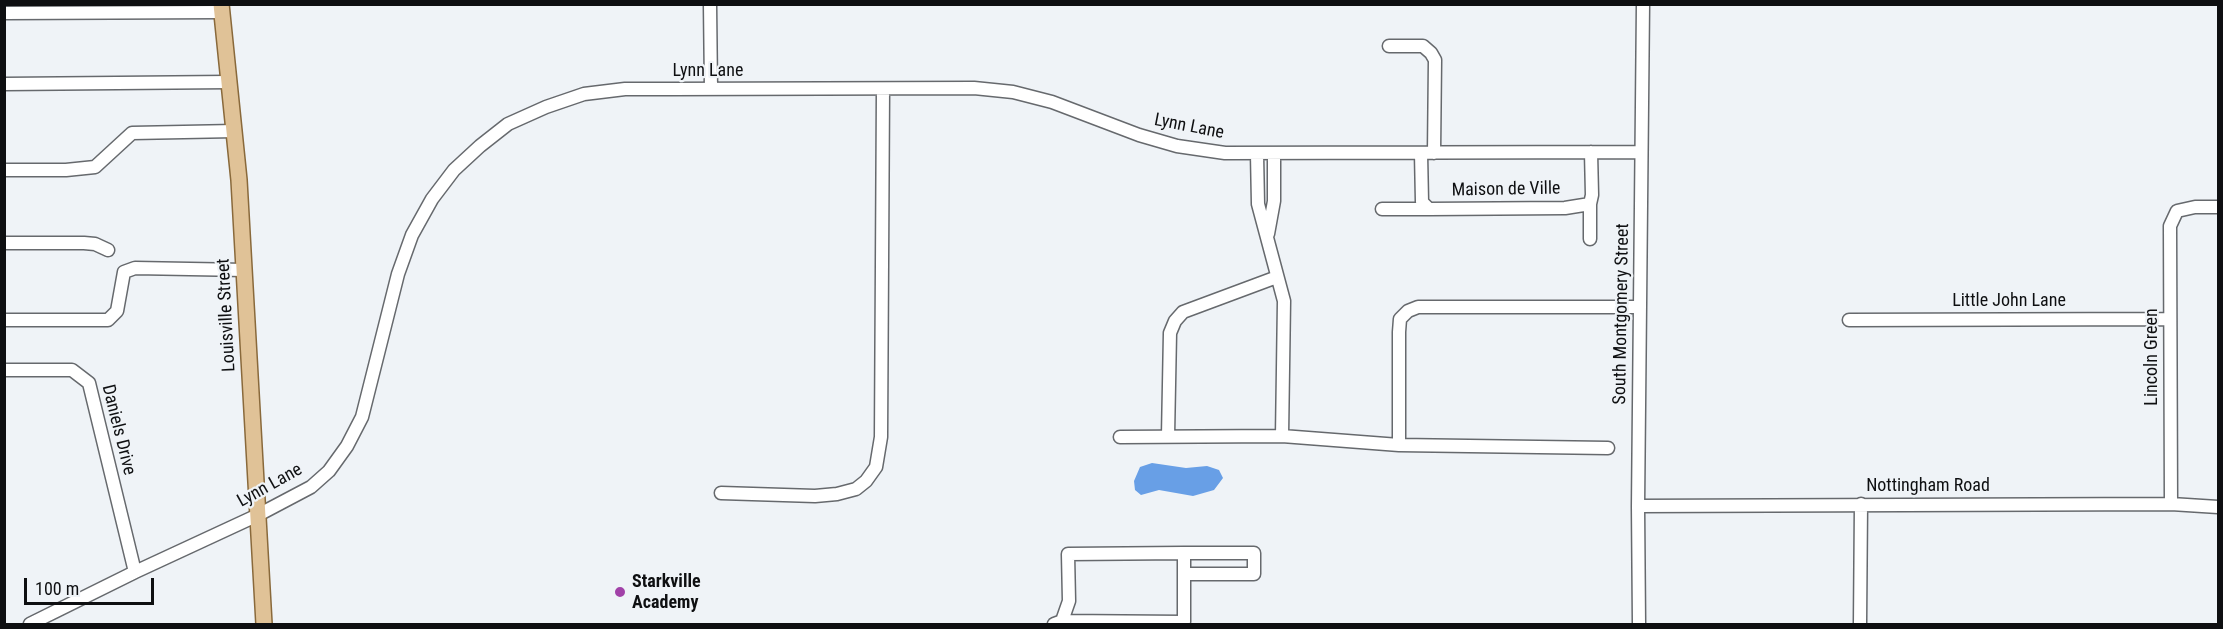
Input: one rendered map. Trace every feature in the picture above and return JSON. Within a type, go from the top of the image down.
[{"type":"main road","name":"Louisville Street","points":[[221,8],[235,131],[264,624]]},
{"type":"street","points":[[710,4],[711,89]]},
{"type":"street","name":"South Montgomery Street","points":[[1640,624],[1638,506],[1643,4]]},
{"type":"street","points":[[4,13],[221,8]]},
{"type":"street","name":"Maison de Ville","points":[[1389,46],[1422,46],[1431,53],[1434,60],[1428,153],[1422,202],[1429,209],[1565,208],[1590,204]]},
{"type":"street","points":[[4,84],[230,82]]},
{"type":"street","name":"Lynn Lane","points":[[30,624],[258,515],[311,486],[329,471],[347,446],[362,417],[398,274],[412,235],[432,199],[454,170],[508,124],[546,107],[584,94],[625,89],[974,88],[1013,92],[1052,102],[1139,135],[1177,146],[1225,153],[1641,152]]},
{"type":"street","points":[[721,493],[815,496],[837,494],[856,489],[866,481],[876,467],[882,437],[883,89]]},
{"type":"street","points":[[4,170],[66,170],[95,167],[132,133],[235,131]]},
{"type":"street","points":[[1590,239],[1591,152]]},
{"type":"street","points":[[1257,154],[1258,204],[1284,301],[1282,436]]},
{"type":"street","points":[[1268,236],[1274,201],[1274,154]]},
{"type":"street","name":"Lincoln Green","points":[[2171,504],[2170,226],[2176,212],[2195,207],[2218,207]]},
{"type":"street","points":[[1382,209],[1429,209]]},
{"type":"street","points":[[4,243],[84,243],[95,244],[108,250]]},
{"type":"street","points":[[4,320],[108,320],[117,311],[124,272],[135,268],[244,270]]},
{"type":"street","points":[[1168,436],[1170,333],[1175,321],[1183,312],[1277,277]]},
{"type":"street","points":[[1399,445],[1399,332],[1400,319],[1408,311],[1418,307],[1640,307]]},
{"type":"street","name":"Little John Lane","points":[[1849,320],[2170,319]]},
{"type":"street","name":"Daniels Drive","points":[[4,370],[72,370],[89,383],[135,572]]},
{"type":"street","points":[[1120,437],[1282,436],[1399,445],[1608,448]]},
{"type":"street","points":[[1860,624],[1861,504]]},
{"type":"street","name":"Nottingham Road","points":[[1638,506],[2171,504],[2218,507]]},
{"type":"street","points":[[1184,554],[1184,574],[1184,622],[1058,623],[1069,601],[1068,555],[1254,553],[1254,574],[1184,574]]},
{"type":"water","points":[[1152,463],[1186,468],[1207,466],[1219,470],[1223,478],[1214,490],[1193,496],[1159,490],[1141,495],[1135,490],[1134,481],[1140,467]]},
{"type":"place","name":"Starkville Academy","points":[[620,592]]}]
